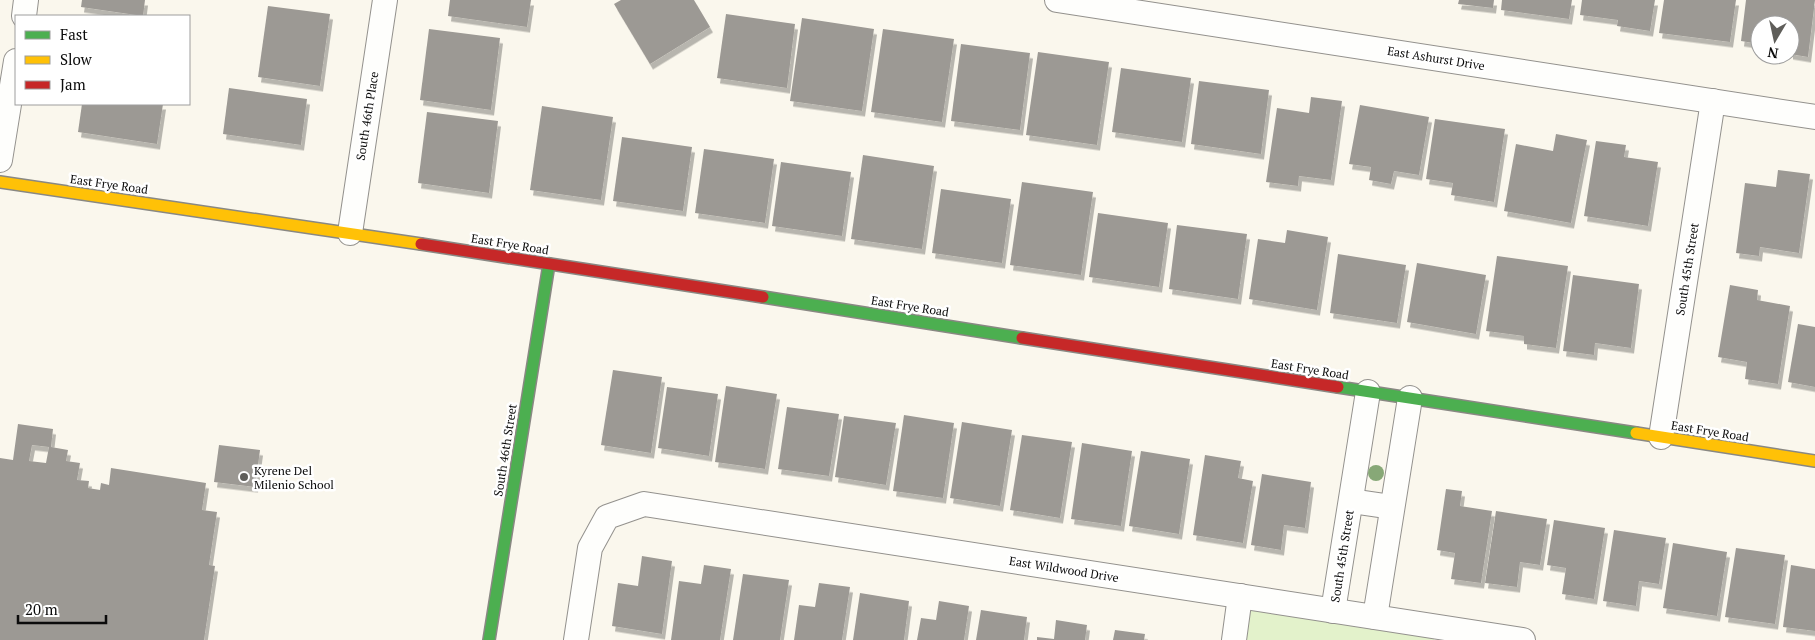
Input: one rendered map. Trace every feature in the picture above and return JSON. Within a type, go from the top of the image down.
[{"type":"street","points":[[24,15],[26,0]]},
{"type":"street","name":"South 46th Place","points":[[350,232],[385,0]]},
{"type":"street","name":"East Ashurst Drive","points":[[1056,0],[1815,117]]},
{"type":"street","points":[[0,160],[15,67]]},
{"type":"street","name":"South 45th Street","points":[[1661,437],[1713,101]]},
{"type":"street","name":"East Frye Road","points":[[0,182],[350,232],[1815,461]]},
{"type":"street","name":"South 46th Street","points":[[489,640],[549,264]]},
{"type":"street","name":"South 45th Street","points":[[1333,611],[1368,392]]},
{"type":"street","points":[[1376,617],[1410,398]]},
{"type":"street","name":"South 45th Street","points":[[1351,501],[1392,507]]},
{"type":"street","name":"East Wildwood Drive","points":[[576,640],[590,548],[607,517],[644,504],[1523,640]]},
{"type":"street","points":[[1234,640],[1240,596]]},
{"type":"green space","points":[[1240,596],[1436,626],[1434,640],[1234,640]]},
{"type":"building","points":[[82,0],[145,0],[143,15],[81,7]]},
{"type":"building","points":[[450,0],[531,0],[527,27],[448,16]]},
{"type":"building","points":[[621,0],[694,0],[710,27],[650,64],[614,4]]},
{"type":"building","points":[[1459,0],[1494,0],[1493,8],[1458,4]]},
{"type":"building","points":[[1502,0],[1572,0],[1569,19],[1501,10]]},
{"type":"building","points":[[1582,0],[1655,0],[1650,31],[1617,26],[1618,20],[1580,15]]},
{"type":"building","points":[[1664,0],[1736,0],[1730,42],[1659,33]]},
{"type":"building","points":[[1746,0],[1815,0],[1808,57],[1800,56],[1800,15],[1750,15],[1750,42],[1741,41]]},
{"type":"building","points":[[268,6],[330,14],[320,86],[258,77]]},
{"type":"building","points":[[726,14],[795,24],[787,88],[717,78]]},
{"type":"building","points":[[802,18],[874,29],[862,111],[790,101]]},
{"type":"building","points":[[429,29],[500,38],[491,110],[420,100]]},
{"type":"building","points":[[883,29],[954,39],[942,122],[871,112]]},
{"type":"building","points":[[961,44],[1030,53],[1020,130],[951,121]]},
{"type":"building","points":[[1038,52],[1109,62],[1097,145],[1026,135]]},
{"type":"building","points":[[1121,68],[1191,78],[1182,142],[1112,132]]},
{"type":"building","points":[[1199,81],[1269,90],[1261,154],[1191,144]]},
{"type":"building","points":[[229,88],[307,99],[301,145],[223,134]]},
{"type":"building","points":[[1311,97],[1342,101],[1331,180],[1299,176],[1298,186],[1266,182],[1277,108],[1309,113]]},
{"type":"building","points":[[82,105],[163,105],[157,144],[78,132]]},
{"type":"building","points":[[1360,105],[1429,117],[1419,175],[1394,171],[1391,184],[1369,180],[1371,167],[1349,164]]},
{"type":"building","points":[[542,106],[613,117],[601,200],[530,190]]},
{"type":"building","points":[[427,112],[498,121],[489,193],[418,183]]},
{"type":"building","points":[[1435,119],[1505,129],[1494,202],[1451,195],[1453,183],[1426,179]]},
{"type":"building","points":[[1556,134],[1587,140],[1571,223],[1504,211],[1516,144],[1553,151]]},
{"type":"building","points":[[622,137],[692,147],[683,211],[613,201]]},
{"type":"building","points":[[1596,141],[1626,145],[1624,157],[1658,162],[1648,226],[1584,216]]},
{"type":"building","points":[[704,149],[774,159],[765,223],[695,213]]},
{"type":"building","points":[[863,155],[934,166],[922,249],[851,239]]},
{"type":"building","points":[[781,162],[851,172],[842,236],[772,226]]},
{"type":"building","points":[[1778,170],[1810,174],[1799,253],[1760,247],[1759,256],[1736,253],[1745,183],[1776,187]]},
{"type":"building","points":[[1022,182],[1093,192],[1081,275],[1010,265]]},
{"type":"building","points":[[941,189],[1011,199],[1002,263],[932,253]]},
{"type":"building","points":[[1098,213],[1168,223],[1159,287],[1089,277]]},
{"type":"building","points":[[1177,225],[1247,234],[1238,299],[1169,289]]},
{"type":"building","points":[[1287,230],[1328,237],[1317,310],[1249,299],[1258,239],[1285,243]]},
{"type":"building","points":[[1338,254],[1406,265],[1397,323],[1330,313]]},
{"type":"building","points":[[1497,256],[1568,266],[1556,348],[1524,344],[1524,336],[1486,331]]},
{"type":"building","points":[[1417,263],[1486,275],[1476,334],[1407,322]]},
{"type":"building","points":[[1573,275],[1639,284],[1631,348],[1595,343],[1594,355],[1563,351]]},
{"type":"building","points":[[1730,285],[1758,290],[1757,300],[1790,306],[1778,384],[1745,379],[1747,362],[1718,357]]},
{"type":"building","points":[[1798,324],[1815,327],[1815,387],[1788,382]]},
{"type":"building","points":[[613,370],[662,377],[651,453],[601,445]]},
{"type":"building","points":[[726,386],[777,394],[765,469],[715,462]]},
{"type":"building","points":[[667,387],[718,394],[709,456],[658,448]]},
{"type":"building","points":[[787,407],[839,414],[829,476],[778,469]]},
{"type":"building","points":[[904,415],[954,423],[943,498],[893,491]]},
{"type":"building","points":[[844,416],[896,423],[886,485],[835,477]]},
{"type":"building","points":[[962,422],[1012,430],[1000,506],[950,498]]},
{"type":"building","points":[[18,424],[53,429],[51,447],[68,450],[66,461],[80,463],[77,480],[89,481],[88,488],[100,490],[101,483],[109,485],[111,468],[206,483],[202,510],[217,512],[209,565],[215,566],[204,640],[0,640],[0,458],[13,460]],"holes":[[[32,445],[49,447],[46,463],[29,461]]]},
{"type":"building","points":[[1022,435],[1072,442],[1060,518],[1010,510]]},
{"type":"building","points":[[1082,443],[1132,451],[1121,526],[1071,519]]},
{"type":"building","points":[[219,445],[260,450],[255,487],[214,482]]},
{"type":"building","points":[[1141,451],[1190,459],[1179,534],[1129,526]]},
{"type":"building","points":[[1205,455],[1241,461],[1238,478],[1253,481],[1243,543],[1193,535]]},
{"type":"building","points":[[1262,474],[1311,482],[1305,528],[1284,525],[1281,550],[1251,545]]},
{"type":"building","points":[[1446,489],[1462,491],[1460,506],[1492,511],[1481,583],[1451,579],[1455,553],[1437,550]]},
{"type":"building","points":[[1496,511],[1547,519],[1540,565],[1520,562],[1517,587],[1485,583]]},
{"type":"building","points":[[1554,520],[1605,528],[1594,599],[1562,594],[1566,568],[1547,565]]},
{"type":"building","points":[[1614,530],[1666,538],[1659,584],[1639,581],[1636,606],[1603,601]]},
{"type":"building","points":[[1673,543],[1727,552],[1717,616],[1663,608]]},
{"type":"building","points":[[1736,548],[1785,555],[1775,624],[1725,617]]},
{"type":"building","points":[[642,556],[672,561],[662,634],[612,626],[618,583],[638,586]]},
{"type":"building","points":[[704,565],[731,569],[720,640],[671,640],[679,581],[701,584]]},
{"type":"building","points":[[1791,565],[1815,569],[1815,631],[1783,627]]},
{"type":"building","points":[[743,574],[789,580],[780,640],[733,640]]},
{"type":"building","points":[[819,583],[850,587],[842,640],[794,640],[799,605],[815,607]]},
{"type":"building","points":[[860,593],[909,601],[904,640],[853,640]]},
{"type":"building","points":[[939,601],[969,606],[964,640],[917,640],[921,618],[936,620]]},
{"type":"building","points":[[981,610],[1027,617],[1024,640],[976,640]]},
{"type":"building","points":[[1056,620],[1087,625],[1085,640],[1037,640],[1037,637],[1054,639]]},
{"type":"building","points":[[1115,630],[1145,634],[1144,640],[1113,640]]},
{"type":"traffic: fast","points":[[489,640],[549,264]]},
{"type":"traffic: fast","points":[[763,297],[1022,338]]},
{"type":"traffic: fast","points":[[1338,387],[1636,433]]},
{"type":"traffic: slow","points":[[0,182],[421,244]]},
{"type":"traffic: slow","points":[[1636,433],[1815,461]]},
{"type":"traffic: jam","points":[[421,244],[763,297]]},
{"type":"traffic: jam","points":[[1022,338],[1338,387]]},
{"type":"place","name":"Kyrene Del Milenio School","points":[[244,477]]}]
